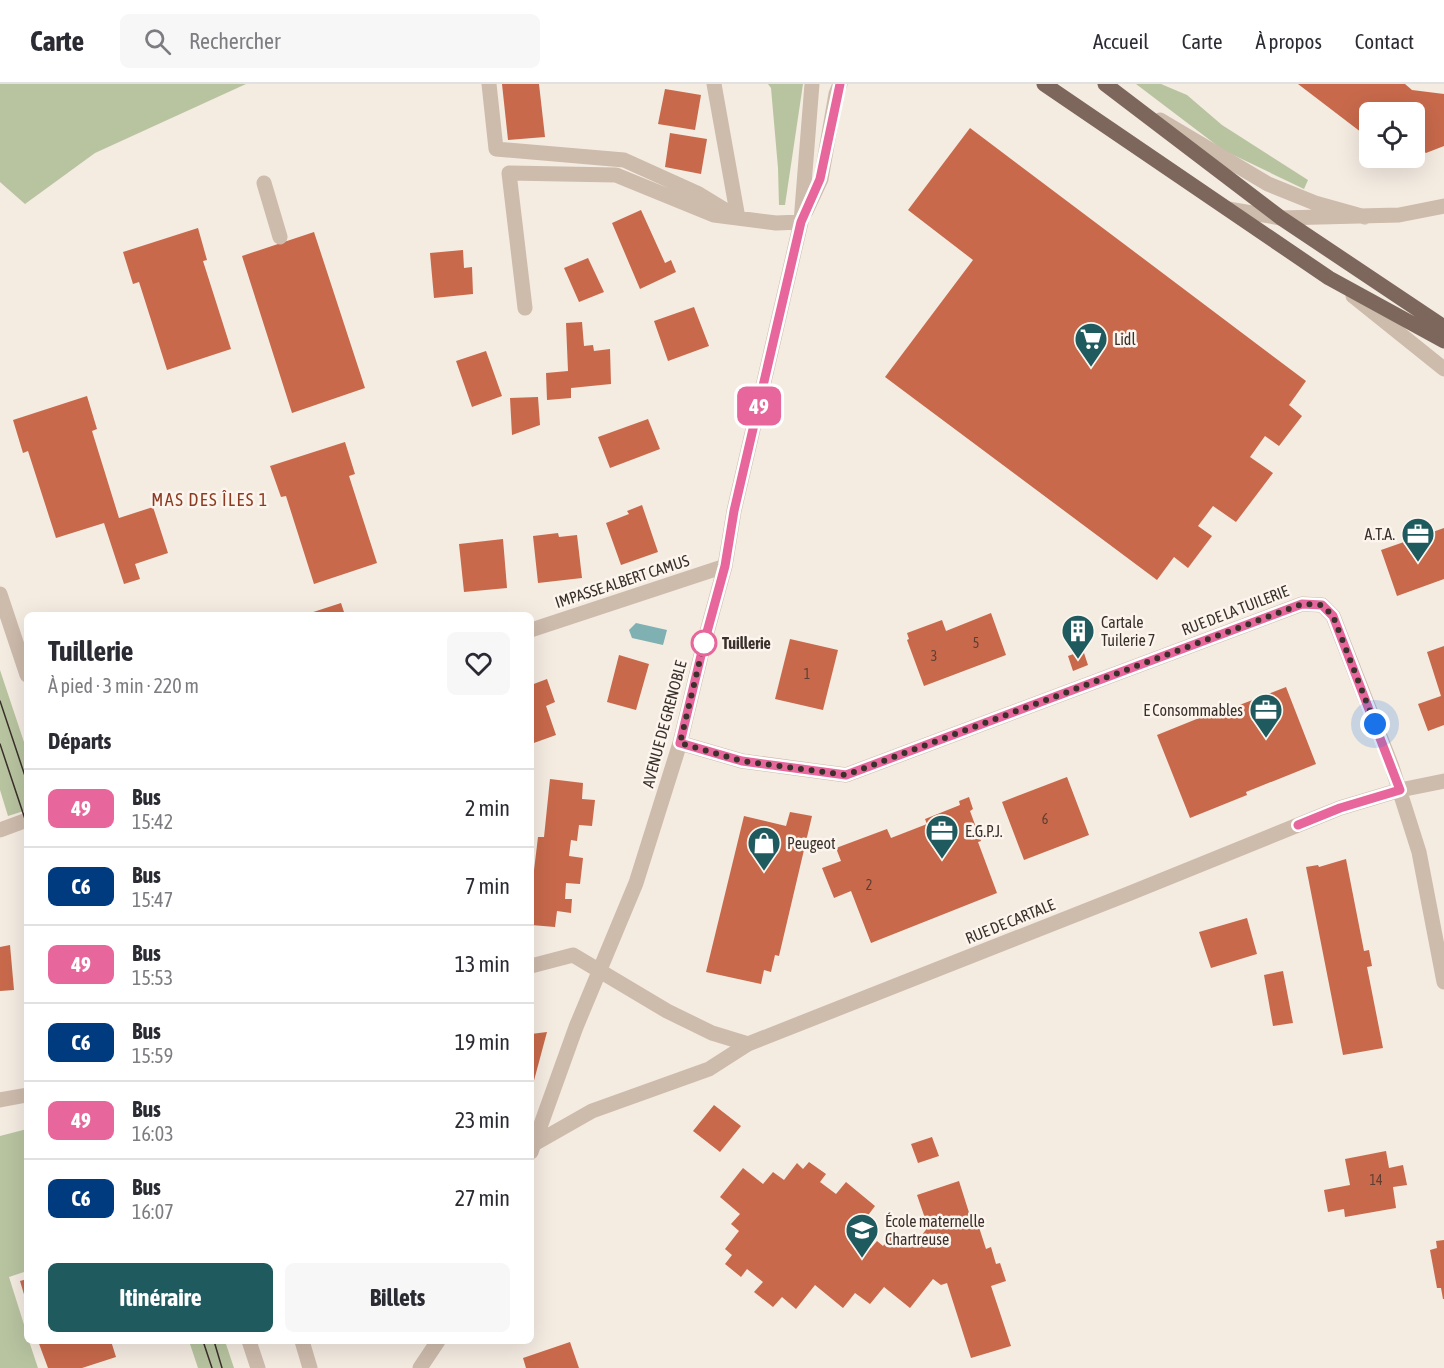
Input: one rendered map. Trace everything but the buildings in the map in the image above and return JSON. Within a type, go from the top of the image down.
[{"type":"main road","points":[[1044,84],[1332,279],[1444,341]]},
{"type":"main road","points":[[1105,84],[1281,218],[1444,327]]},
{"type":"street","points":[[489,84],[496,149],[624,160],[697,193],[738,218]]},
{"type":"street","points":[[714,84],[738,218]]},
{"type":"street","name":"AVENUE DE GRENOBLE","points":[[534,1142],[598,971],[636,883],[680,743],[725,566],[734,511],[801,222],[812,84]]},
{"type":"street","name":"AVENUE DE GRENOBLE","points":[[801,222],[820,179],[836,94],[840,84]]},
{"type":"street","points":[[1125,99],[1268,184],[1315,202],[1365,217]]},
{"type":"street","points":[[525,308],[509,173],[616,175],[714,215],[776,223],[801,222]]},
{"type":"street","points":[[264,183],[280,237]]},
{"type":"street","points":[[1228,209],[1281,218],[1398,215],[1444,207]]},
{"type":"street","points":[[1332,279],[1444,369]]},
{"type":"street","name":"IMPASSE ALBERT CAMUS","points":[[534,629],[725,566]]},
{"type":"street","points":[[0,594],[24,666]]},
{"type":"street","name":"RUE DE LA TUILERIE","points":[[680,743],[742,761],[846,775],[1302,604],[1322,605],[1333,616],[1400,790],[1419,852],[1444,982]]},
{"type":"street","name":"RUE DE CARTALE","points":[[534,1147],[592,1112],[709,1069],[748,1044],[1340,808],[1400,790],[1444,781]]},
{"type":"street","points":[[0,830],[24,821]]},
{"type":"street","points":[[534,965],[573,955],[667,1011],[712,1033],[748,1044]]},
{"type":"street","points":[[0,1100],[24,1096]]},
{"type":"street","points":[[250,1344],[258,1368]]},
{"type":"street","points":[[303,1344],[310,1368]]},
{"type":"street","points":[[420,1368],[436,1344]]},
{"type":"green space","points":[[0,84],[246,84],[95,153],[25,204],[0,182]]},
{"type":"green space","points":[[768,84],[803,84],[785,205],[779,205],[771,88]]},
{"type":"green space","points":[[1136,84],[1161,84],[1187,95],[1222,125],[1308,180],[1304,189],[1223,150]]},
{"type":"green space","points":[[0,670],[24,742],[24,811],[8,816],[0,790]]},
{"type":"green space","points":[[24,1130],[24,1272],[9,1277],[24,1324],[24,1344],[30,1344],[38,1368],[0,1368],[0,1136]]},
{"type":"green space","points":[[190,1344],[226,1344],[234,1368],[198,1368]]},
{"type":"water","points":[[636,623],[667,630],[663,645],[632,638],[629,630]]},
{"type":"tram line","points":[[0,701],[24,773]]},
{"type":"tram line","points":[[0,744],[24,816]]},
{"type":"tram line","points":[[204,1344],[212,1368]]},
{"type":"tram line","points":[[215,1344],[222,1368]]},
{"type":"bus line","name":"49","points":[[840,84],[836,94],[820,179],[801,222],[734,511],[725,566],[680,743],[742,761],[846,775],[1302,604],[1322,605],[1333,616],[1400,790],[1340,808],[1298,825]]},
{"type":"place","name":"Lidl","points":[[1091,368]]},
{"type":"place","name":"A.T.A.","points":[[1418,563]]},
{"type":"place","name":"Tuillerie","points":[[704,643]]},
{"type":"place","name":"Cartale Tuilerie 7","points":[[1078,660]]},
{"type":"place","name":"E Consommables","points":[[1266,739]]},
{"type":"place","name":"E.G.P.J.","points":[[942,860]]},
{"type":"place","name":"Peugeot","points":[[764,872]]},
{"type":"place","name":"École maternelle Chartreuse","points":[[862,1259]]},
{"type":"district","name":"MAS DES ÎLES 1","points":[[210,500]]},
{"type":"route","points":[[704,643],[680,743],[742,761],[846,775],[1302,604],[1322,605],[1333,616],[1375,724]]}]
